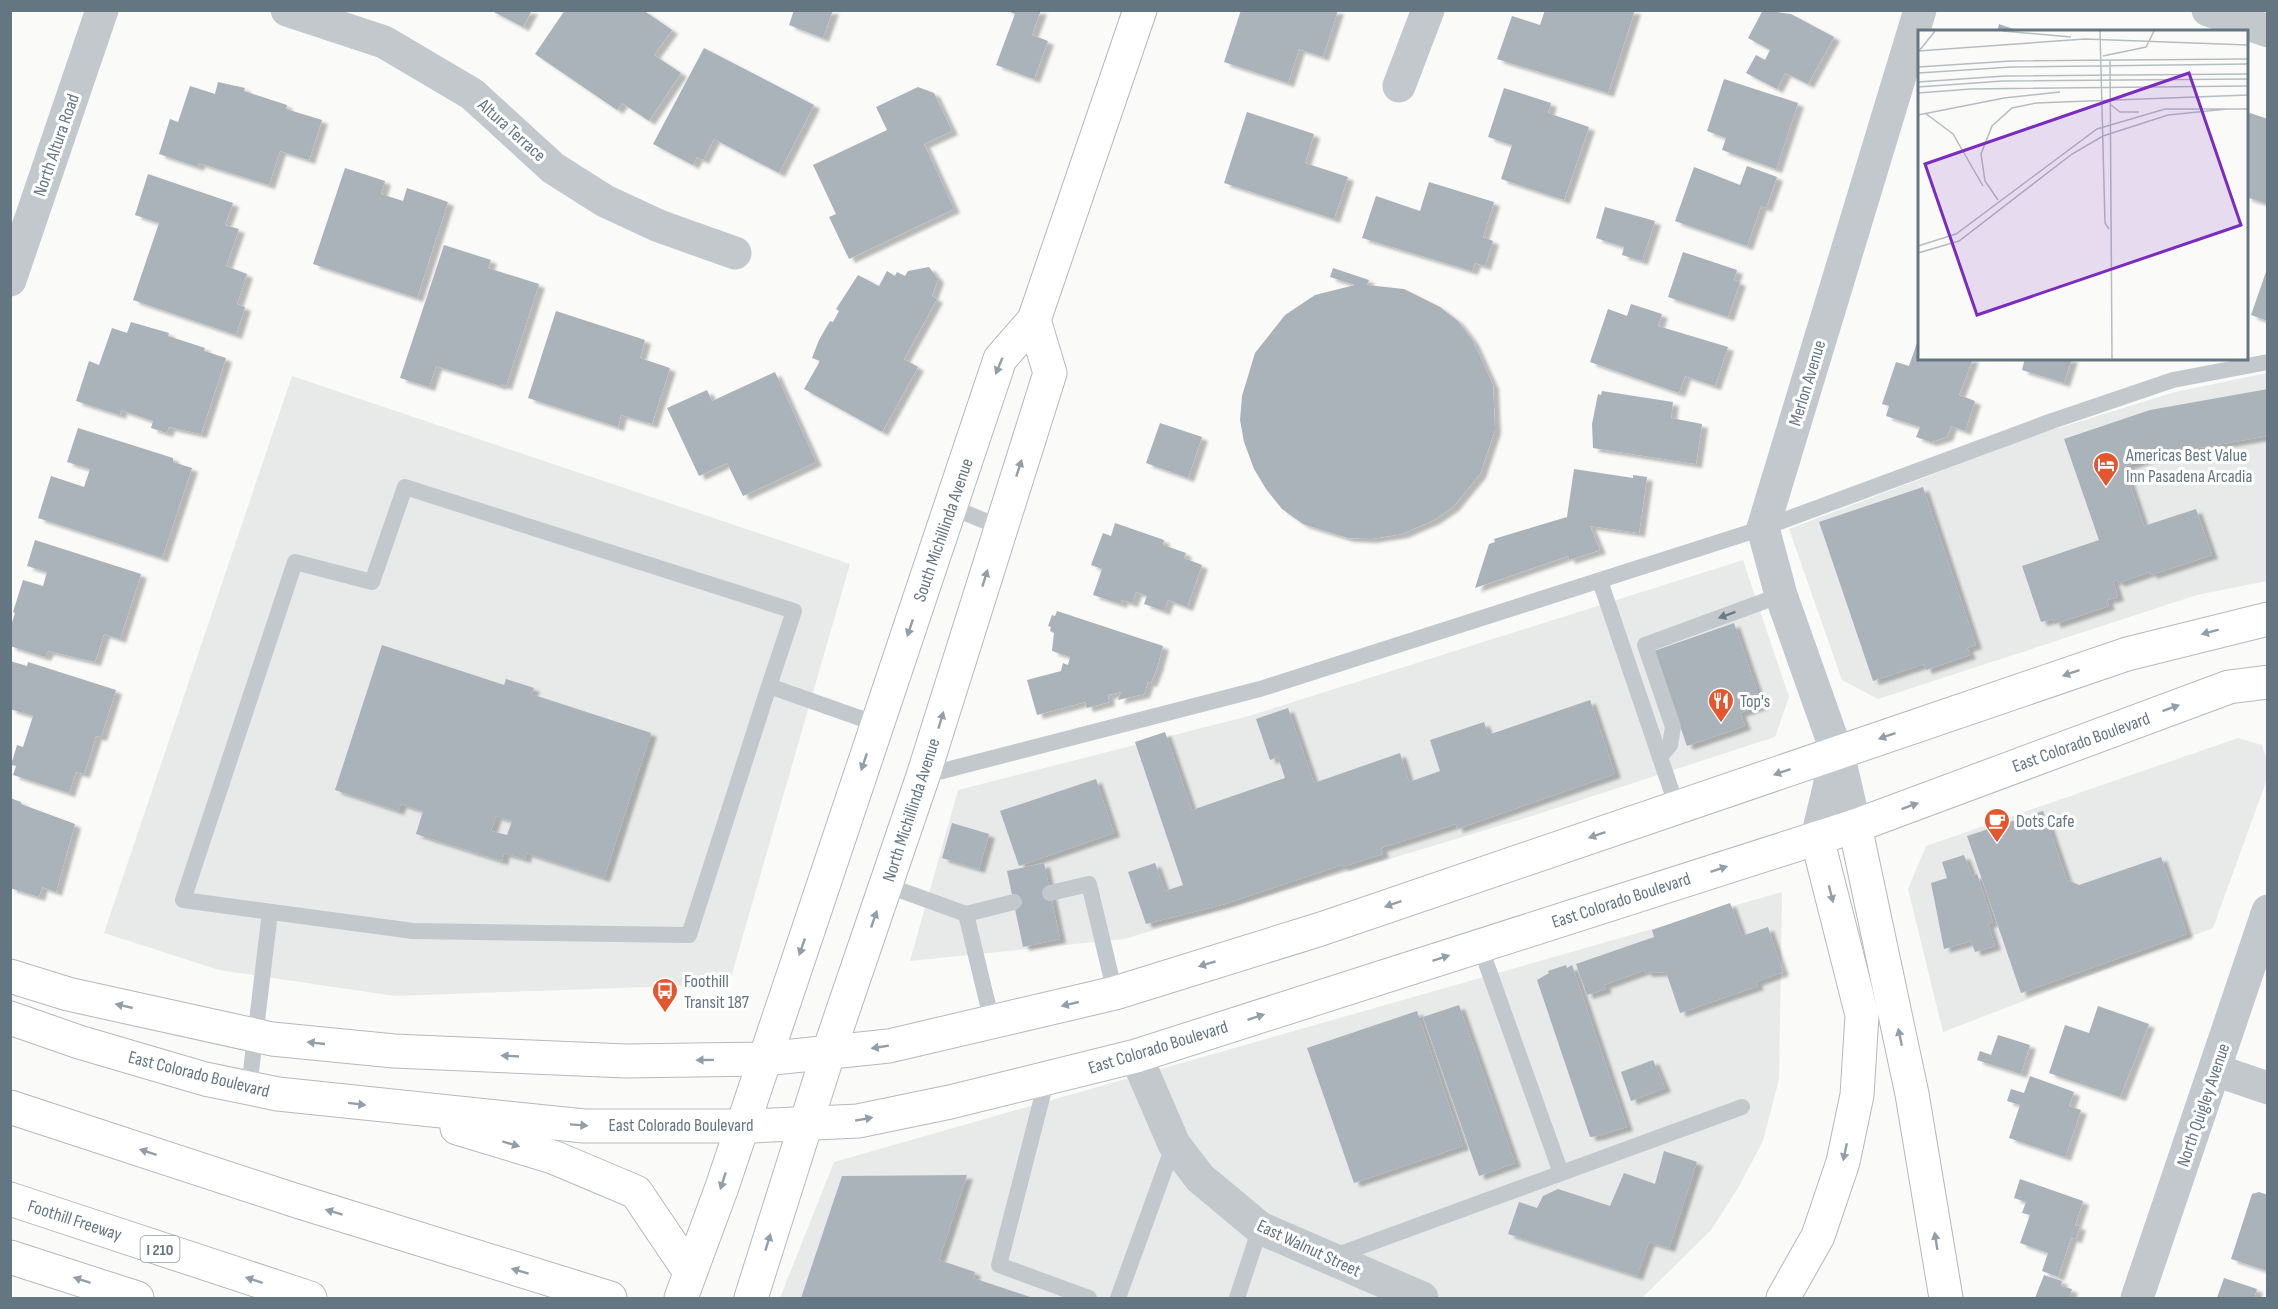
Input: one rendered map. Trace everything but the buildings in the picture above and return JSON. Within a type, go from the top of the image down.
[{"type":"main road","name":"South Michillinda Avenue","points":[[764,1059],[1000,359],[1034,320],[1140,10]]},
{"type":"main road","name":"North Michillinda Avenue","points":[[751,1299],[828,1054],[924,776],[1050,373],[1034,320]]},
{"type":"main road","points":[[10,976],[68,994],[256,1036],[394,1051],[626,1061],[764,1059],[889,1046],[1115,993],[1321,929],[2127,654],[2268,620]]},
{"type":"main road","name":"East Colorado Boulevard","points":[[10,1018],[79,1042],[205,1079],[278,1094],[584,1126],[741,1125],[858,1121],[1136,1056],[1855,826],[2229,687],[2268,682]]},
{"type":"main road","points":[[1855,826],[1912,1094],[1946,1299]]},
{"type":"main road","points":[[1783,1299],[1818,1236],[1843,1162],[1857,1095],[1862,1015],[1817,838]]},
{"type":"main road","points":[[686,1285],[764,1059]]},
{"type":"main road","points":[[10,1107],[610,1299]]},
{"type":"main road","points":[[395,1108],[553,1157],[636,1192],[686,1285]]},
{"type":"main road","name":"Foothill Freeway","points":[[10,1199],[310,1299]]},
{"type":"main road","points":[[10,1257],[137,1299]]},
{"type":"street","name":"North Altura Road","points":[[10,280],[102,10]]},
{"type":"street","name":"Altura Terrace","points":[[287,10],[384,42],[472,94],[553,168],[605,201],[658,226],[735,253]]},
{"type":"street","points":[[1400,86],[1428,10]]},
{"type":"street","name":"Merlon Avenue","points":[[1763,528],[1920,10]]},
{"type":"street","points":[[2208,10],[2268,31]]},
{"type":"street","points":[[1763,528],[1781,595],[1837,753],[1855,826]]},
{"type":"street","points":[[1817,838],[1837,753]]},
{"type":"street","name":"North Quigley Avenue","points":[[2137,1299],[2268,911]]},
{"type":"street","name":"East Walnut Street","points":[[1136,1056],[1174,1144],[1200,1178],[1260,1228],[1422,1299]]},
{"type":"street","points":[[2215,1070],[2268,1088]]},
{"type":"lane","points":[[924,776],[1260,689],[1763,528],[2052,421],[2162,383],[2268,362]]},
{"type":"lane","points":[[405,487],[794,611],[770,686],[688,934],[413,931],[183,900],[295,562],[372,582],[405,487]]},
{"type":"lane","points":[[951,507],[1000,527]]},
{"type":"lane","points":[[1600,581],[1677,807]]},
{"type":"lane","points":[[1660,757],[1670,745],[1673,727],[1645,645],[1781,595]]},
{"type":"lane","points":[[770,686],[877,724]]},
{"type":"lane","points":[[1050,893],[1089,884],[1115,993]]},
{"type":"lane","points":[[886,885],[966,914],[1014,902]]},
{"type":"lane","points":[[249,1088],[270,912]]},
{"type":"lane","points":[[966,914],[992,1022]]},
{"type":"lane","points":[[1480,946],[1561,1173]]},
{"type":"lane","points":[[1047,1078],[999,1265],[1089,1299]]},
{"type":"lane","points":[[1329,1259],[1742,1107]]},
{"type":"lane","points":[[1118,1299],[1174,1144]]},
{"type":"lane","points":[[1238,1299],[1260,1228]]},
{"type":"shaded area","points":[[2267,373],[2267,581],[2197,595],[1878,699],[1842,680],[1789,529],[2036,435],[2175,392]]},
{"type":"shaded area","points":[[292,376],[850,564],[729,984],[395,996],[219,970],[104,933]]},
{"type":"shaded area","points":[[1743,560],[1789,697],[1775,737],[1519,820],[1124,939],[910,961],[958,790],[1249,716]]},
{"type":"shaded area","points":[[2238,738],[2262,745],[2267,760],[2267,779],[2213,928],[1943,1032],[1908,889],[1926,846]]},
{"type":"shaded area","points":[[1782,892],[1779,1079],[1763,1141],[1738,1188],[1711,1230],[1642,1298],[780,1298],[834,1162]]},
{"type":"place","name":"Americas Best Value Inn Pasadena Arcadia","points":[[2106,488]]},
{"type":"place","name":"Top's","points":[[1721,724]]},
{"type":"place","name":"Dots Cafe","points":[[1997,844]]},
{"type":"place","name":"Foothill Transit 187","points":[[665,1014]]}]
